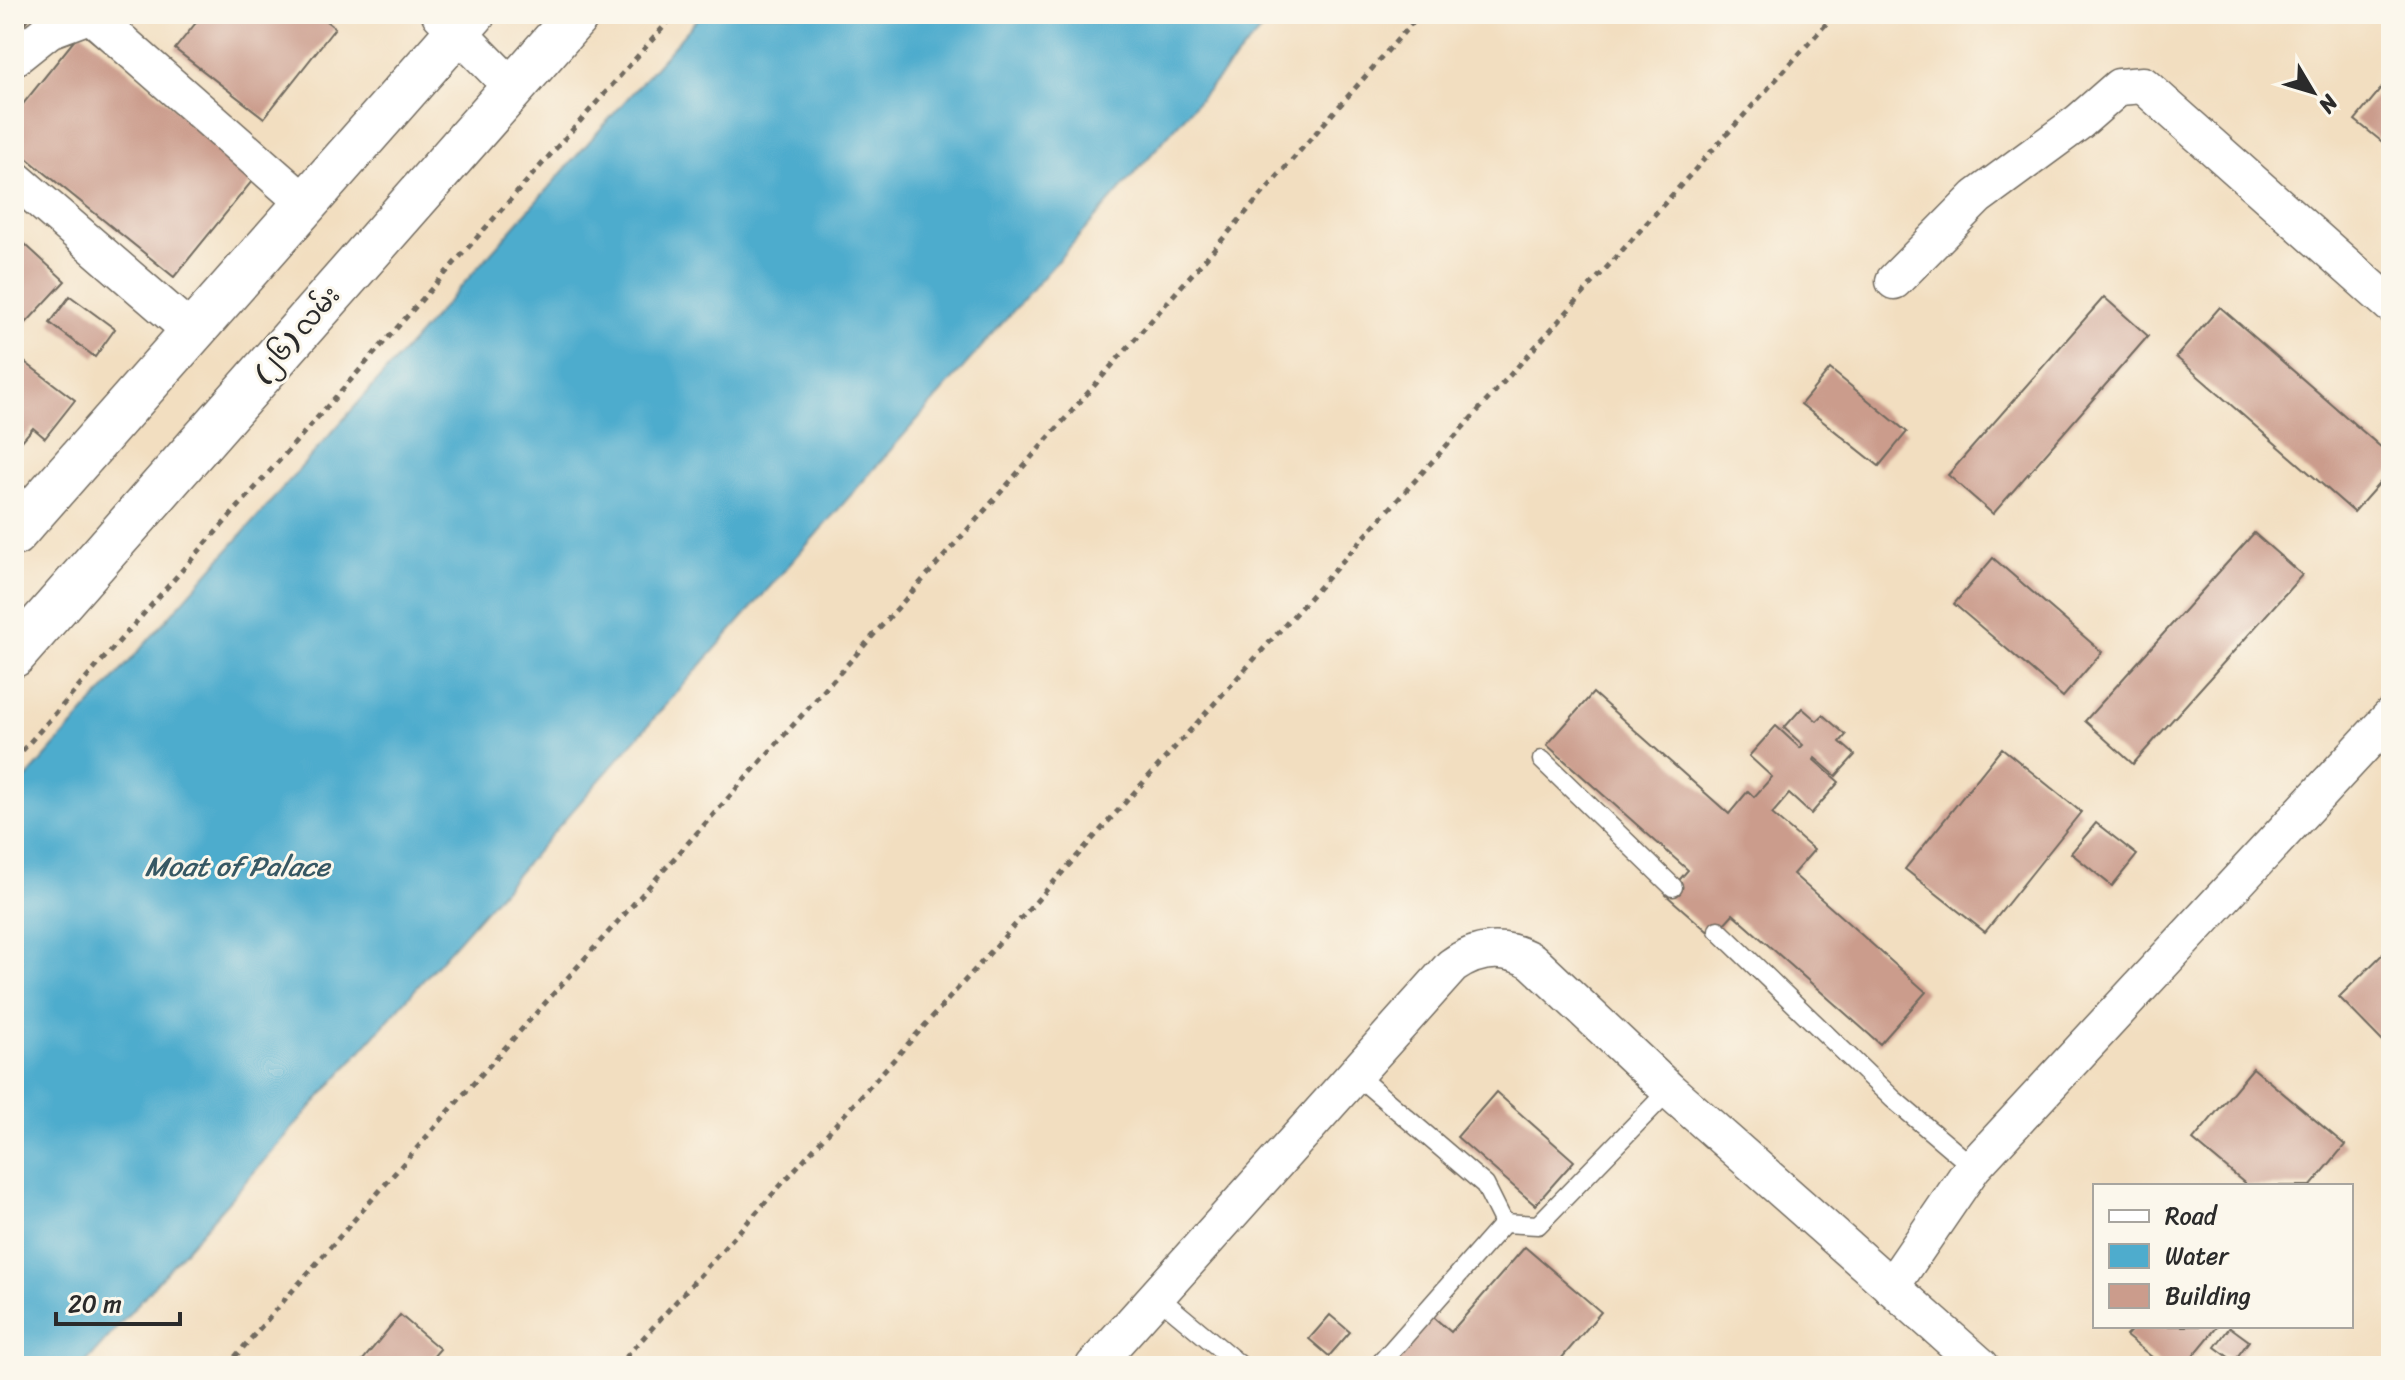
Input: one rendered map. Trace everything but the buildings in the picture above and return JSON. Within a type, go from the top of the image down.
[{"type":"main road","name":"(၂၆) လမ်း","points":[[14,655],[578,14]]},
{"type":"main road","points":[[14,534],[305,203],[457,19]]},
{"type":"street","points":[[14,58],[49,30],[92,14],[305,203]]},
{"type":"street","points":[[457,19],[513,88]]},
{"type":"street","points":[[1894,281],[1977,197],[2079,122],[2119,87],[2143,85],[2391,305]]},
{"type":"street","points":[[14,178],[192,332]]},
{"type":"street","points":[[1891,1287],[1973,1167],[2391,716]]},
{"type":"street","points":[[1094,1366],[1452,966],[1467,955],[1506,950],[1532,961],[1669,1090],[1981,1366]]},
{"type":"lane","points":[[1542,760],[1673,887]]},
{"type":"lane","points":[[1718,930],[1893,1099],[1973,1167]]},
{"type":"lane","points":[[1355,1074],[1485,1185],[1504,1223]]},
{"type":"lane","points":[[1504,1223],[1538,1225],[1669,1090]]},
{"type":"lane","points":[[1378,1366],[1504,1223]]},
{"type":"lane","points":[[1157,1296],[1241,1366]]},
{"type":"path","points":[[14,760],[675,14]]},
{"type":"path","points":[[227,1366],[1420,14]]},
{"type":"path","points":[[618,1366],[1835,14]]},
{"type":"water","name":"Moat of Palace","points":[[702,14],[1275,14],[83,1366],[14,1366],[14,792]]}]
